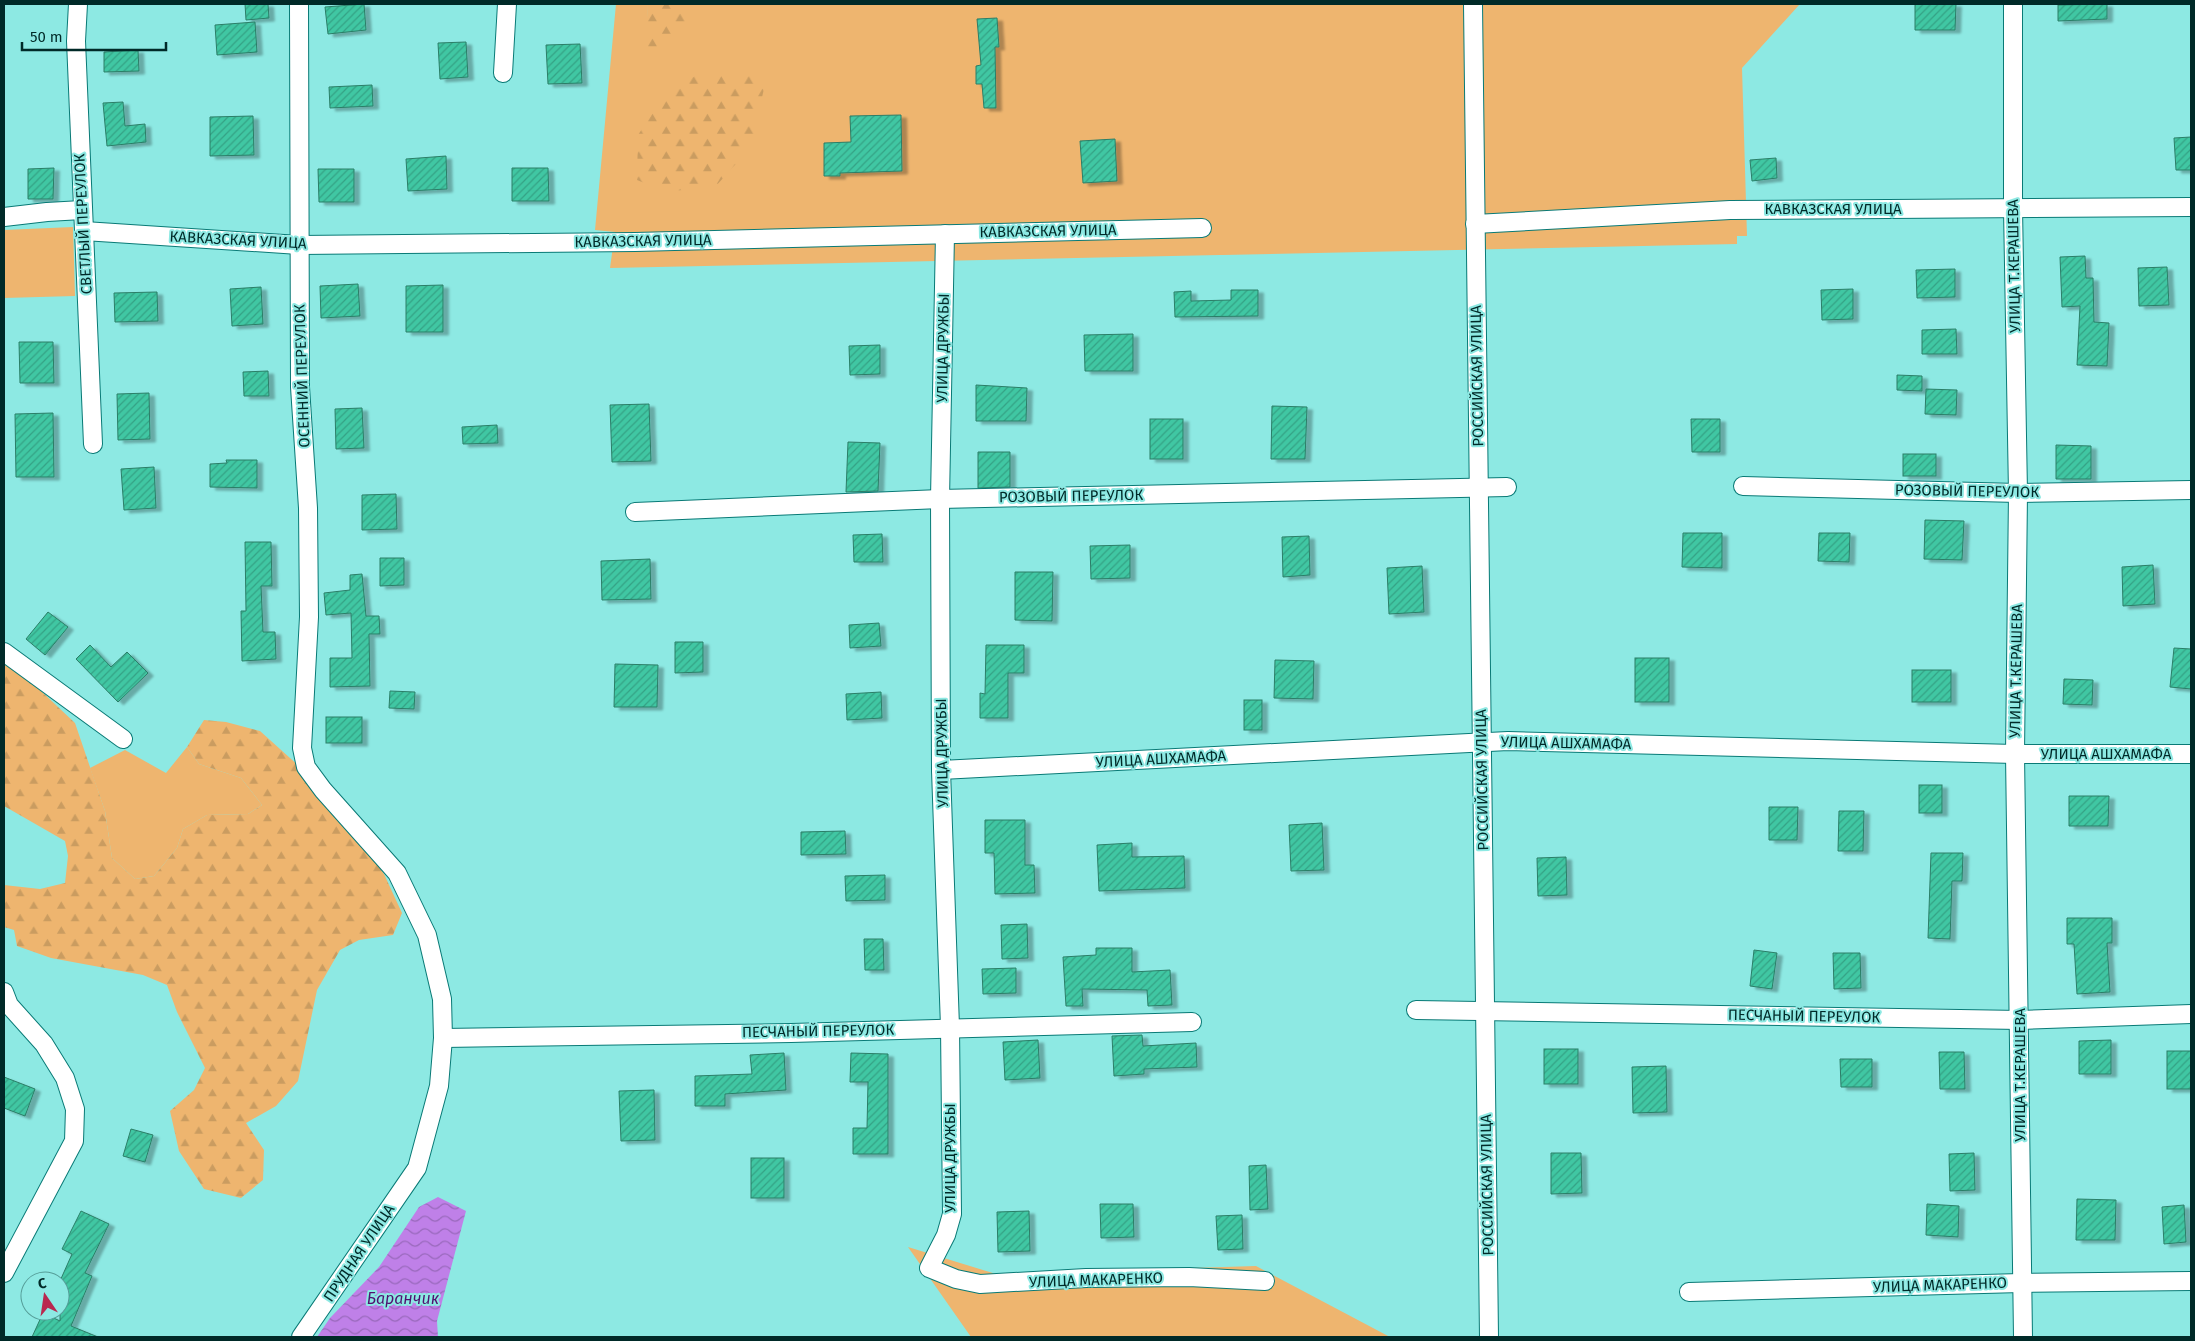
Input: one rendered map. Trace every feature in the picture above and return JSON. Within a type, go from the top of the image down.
[{"type":"street","name":"СВЕТЛЫЙ ПЕРЕУЛОК","points":[[78,4],[76,41],[93,444]]},
{"type":"street","name":"ОСЕННИЙ ПЕРЕУЛОК","points":[[299,4],[298,245],[300,387],[308,508],[309,607],[302,748],[306,768],[397,874],[427,935],[442,998],[443,1038]]},
{"type":"street","points":[[503,73],[507,4]]},
{"type":"street","name":"РОССИЙСКАЯ УЛИЦА","points":[[1473,4],[1489,1337]]},
{"type":"street","name":"УЛИЦА Т.КЕРАШЕВА","points":[[2013,4],[2013,208],[2018,493],[2015,754],[2023,1337]]},
{"type":"street","name":"КАВКАЗCКАЯ УЛИЦА","points":[[1475,224],[1730,210],[2191,207]]},
{"type":"street","points":[[4,217],[82,210]]},
{"type":"street","name":"КАВКАЗCКАЯ УЛИЦА","points":[[84,231],[298,245],[635,242],[1202,228]]},
{"type":"street","name":"УЛИЦА ДРУЖБЫ","points":[[929,1268],[946,1235],[952,1214],[950,1027],[941,770],[940,499],[946,234]]},
{"type":"street","name":"РОЗОВЫЙ ПЕРЕУЛОК","points":[[1743,486],[2018,493],[2191,490]]},
{"type":"street","name":"РОЗОВЫЙ ПЕРЕУЛОК","points":[[635,512],[940,499],[1508,487]]},
{"type":"street","points":[[4,652],[123,739]]},
{"type":"street","name":"УЛИЦА АШХАМАФА","points":[[941,770],[1508,741],[2015,754],[2191,754]]},
{"type":"street","points":[[4,992],[10,1005],[44,1044],[65,1078],[75,1109],[74,1141],[4,1273]]},
{"type":"street","name":"ПЕСЧАНЫЙ ПЕРЕУЛОК","points":[[1416,1010],[2020,1020],[2191,1014]]},
{"type":"street","name":"ПЕСЧАНЫЙ ПЕРЕУЛОК","points":[[443,1038],[781,1033],[1192,1022]]},
{"type":"street","name":"ПРУДНАЯ УЛИЦА","points":[[301,1337],[417,1168],[439,1086],[443,1038]]},
{"type":"street","name":"УЛИЦА МАКАРЕНКО","points":[[929,1268],[956,1279],[980,1284],[1095,1278],[1189,1277],[1265,1281]]},
{"type":"street","name":"УЛИЦА МАКАРЕНКО","points":[[1689,1292],[2021,1283],[2191,1282]]},
{"type":"green space","points":[[616,4],[647,4],[648,18],[650,4],[1800,4],[1742,68],[1747,236],[1737,236],[1737,244],[610,268],[615,232],[595,230]]},
{"type":"green space","points":[[647,4],[688,4],[690,27],[668,47],[648,58]]},
{"type":"green space","points":[[701,72],[767,75],[751,147],[716,186],[666,192],[637,180],[638,135],[664,96]]},
{"type":"green space","points":[[73,227],[75,296],[4,298],[4,230]]},
{"type":"green space","points":[[4,660],[75,723],[105,811],[112,858],[135,879],[154,876],[177,848],[183,829],[207,815],[248,814],[262,805],[241,778],[199,764],[187,747],[204,720],[226,722],[260,731],[300,767],[350,826],[384,874],[402,913],[393,935],[359,940],[340,950],[317,990],[298,1081],[276,1106],[246,1123],[264,1150],[263,1180],[241,1198],[204,1189],[179,1151],[170,1111],[194,1090],[205,1068],[177,1012],[167,985],[143,975],[51,958],[17,946],[14,930],[4,927],[4,885],[40,889],[65,883],[68,856],[65,841],[4,806]]},
{"type":"green space","points":[[187,747],[199,764],[241,778],[262,805],[248,814],[207,815],[183,829],[177,848],[154,876],[135,879],[112,858],[105,811],[90,768],[125,750],[166,773]]},
{"type":"green space","points":[[908,1247],[996,1274],[1256,1266],[1390,1337],[971,1337]]},
{"type":"water","name":"Баранчик","points":[[438,1197],[466,1211],[437,1321],[438,1337],[317,1337],[330,1318],[379,1267],[419,1207]]},
{"type":"building","points":[[245,4],[268,4],[269,18],[246,20]]},
{"type":"building","points":[[364,4],[366,30],[328,34],[325,7]]},
{"type":"building","points":[[1915,4],[1956,4],[1955,30],[1915,30]]},
{"type":"building","points":[[2107,4],[2107,19],[2058,21],[2058,5]]},
{"type":"building","points":[[997,18],[999,47],[995,47],[996,108],[984,108],[982,84],[976,84],[976,66],[981,65],[977,19]]},
{"type":"building","points":[[255,22],[257,52],[217,55],[215,25]]},
{"type":"building","points":[[466,42],[468,77],[440,79],[438,43]]},
{"type":"building","points":[[580,44],[582,83],[548,84],[546,45]]},
{"type":"building","points":[[138,50],[139,71],[104,72],[104,52]]},
{"type":"building","points":[[372,85],[373,106],[330,108],[329,87]]},
{"type":"building","points":[[123,102],[125,126],[145,124],[146,142],[107,146],[103,103]]},
{"type":"building","points":[[901,115],[902,171],[840,173],[840,176],[824,176],[824,143],[851,142],[850,116]]},
{"type":"building","points":[[253,116],[254,155],[210,156],[210,117]]},
{"type":"building","points":[[2191,137],[2191,170],[2176,170],[2174,138]]},
{"type":"building","points":[[1115,139],[1117,181],[1083,183],[1080,141]]},
{"type":"building","points":[[446,156],[447,189],[408,191],[406,159]]},
{"type":"building","points":[[1776,158],[1777,178],[1752,181],[1750,160]]},
{"type":"building","points":[[54,168],[53,199],[28,199],[28,169]]},
{"type":"building","points":[[512,168],[548,168],[549,201],[512,201]]},
{"type":"building","points":[[318,169],[354,169],[354,202],[319,202]]},
{"type":"building","points":[[2085,256],[2086,278],[2093,278],[2094,322],[2109,323],[2107,366],[2077,365],[2080,306],[2062,307],[2060,257]]},
{"type":"building","points":[[2167,267],[2169,305],[2139,306],[2138,268]]},
{"type":"building","points":[[1955,269],[1955,297],[1917,298],[1916,270]]},
{"type":"building","points":[[358,284],[360,316],[321,318],[320,286]]},
{"type":"building","points":[[443,285],[443,332],[406,332],[406,286]]},
{"type":"building","points":[[261,287],[263,324],[232,326],[230,289]]},
{"type":"building","points":[[1853,289],[1853,319],[1822,320],[1821,290]]},
{"type":"building","points":[[1231,290],[1258,290],[1258,316],[1175,317],[1174,292],[1191,291],[1191,301],[1231,300]]},
{"type":"building","points":[[157,292],[158,321],[115,322],[114,293]]},
{"type":"building","points":[[1956,329],[1957,354],[1922,354],[1922,330]]},
{"type":"building","points":[[1133,334],[1133,371],[1085,371],[1084,335]]},
{"type":"building","points":[[19,342],[53,342],[54,383],[20,383]]},
{"type":"building","points":[[880,345],[880,374],[850,375],[849,346]]},
{"type":"building","points":[[268,371],[269,396],[244,396],[243,372]]},
{"type":"building","points":[[1897,375],[1922,376],[1922,391],[1897,390]]},
{"type":"building","points":[[976,385],[1027,388],[1026,421],[976,421]]},
{"type":"building","points":[[1926,389],[1957,390],[1956,415],[1925,414]]},
{"type":"building","points":[[149,393],[150,439],[118,440],[117,394]]},
{"type":"building","points":[[649,404],[651,461],[612,462],[610,405]]},
{"type":"building","points":[[1272,406],[1307,407],[1305,459],[1271,459]]},
{"type":"building","points":[[362,408],[364,448],[336,449],[335,409]]},
{"type":"building","points":[[53,413],[54,477],[16,477],[15,414]]},
{"type":"building","points":[[1150,419],[1183,419],[1183,459],[1150,459]]},
{"type":"building","points":[[1691,419],[1720,419],[1720,452],[1692,452]]},
{"type":"building","points":[[497,425],[498,443],[463,444],[462,427]]},
{"type":"building","points":[[848,442],[880,443],[878,491],[846,492]]},
{"type":"building","points":[[2056,445],[2091,446],[2091,479],[2056,479]]},
{"type":"building","points":[[978,452],[1010,452],[1010,487],[978,488]]},
{"type":"building","points":[[1903,454],[1936,454],[1936,476],[1903,476]]},
{"type":"building","points":[[226,460],[257,460],[257,488],[210,487],[210,464],[227,463]]},
{"type":"building","points":[[154,467],[156,508],[124,510],[121,469]]},
{"type":"building","points":[[396,494],[397,529],[362,530],[362,495]]},
{"type":"building","points":[[1925,520],[1964,521],[1962,560],[1924,559]]},
{"type":"building","points":[[1683,533],[1722,533],[1722,568],[1682,567]]},
{"type":"building","points":[[1819,533],[1850,533],[1849,562],[1818,561]]},
{"type":"building","points":[[882,534],[883,562],[854,562],[853,535]]},
{"type":"building","points":[[1309,536],[1310,575],[1283,577],[1282,537]]},
{"type":"building","points":[[245,542],[271,542],[272,586],[261,586],[263,632],[275,632],[276,659],[242,661],[241,611],[246,611]]},
{"type":"building","points":[[1130,545],[1130,578],[1091,579],[1090,546]]},
{"type":"building","points":[[380,558],[404,558],[404,585],[380,586]]},
{"type":"building","points":[[650,559],[651,599],[602,600],[601,561]]},
{"type":"building","points":[[2153,565],[2155,604],[2123,606],[2122,567]]},
{"type":"building","points":[[1422,566],[1424,612],[1389,614],[1387,568]]},
{"type":"building","points":[[1015,572],[1053,572],[1052,621],[1015,620]]},
{"type":"building","points":[[362,574],[366,616],[379,616],[380,634],[369,634],[370,686],[330,687],[330,658],[352,658],[351,613],[326,615],[324,593],[350,590],[350,575]]},
{"type":"building","points":[[48,612],[68,627],[45,655],[26,639]]},
{"type":"building","points":[[879,623],[881,646],[850,648],[849,625]]},
{"type":"building","points":[[675,642],[703,642],[703,672],[675,673]]},
{"type":"building","points":[[90,645],[111,667],[127,652],[148,673],[118,702],[76,659]]},
{"type":"building","points":[[986,645],[1024,645],[1024,673],[1008,673],[1008,718],[980,718],[980,693],[985,694]]},
{"type":"building","points":[[2174,648],[2191,649],[2191,689],[2170,687]]},
{"type":"building","points":[[1635,658],[1669,658],[1669,702],[1635,702]]},
{"type":"building","points":[[1275,660],[1314,661],[1313,699],[1274,698]]},
{"type":"building","points":[[615,664],[658,665],[657,707],[614,707]]},
{"type":"building","points":[[1912,670],[1951,670],[1951,702],[1912,702]]},
{"type":"building","points":[[2064,679],[2093,680],[2092,705],[2063,704]]},
{"type":"building","points":[[390,691],[415,692],[414,709],[389,708]]},
{"type":"building","points":[[881,692],[882,718],[847,720],[846,694]]},
{"type":"building","points":[[1244,700],[1262,700],[1262,730],[1244,730]]},
{"type":"building","points":[[326,717],[362,717],[362,743],[326,743]]},
{"type":"building","points":[[1919,785],[1942,785],[1942,813],[1919,813]]},
{"type":"building","points":[[2069,796],[2109,796],[2108,826],[2069,826]]},
{"type":"building","points":[[1769,807],[1798,807],[1797,840],[1769,840]]},
{"type":"building","points":[[1839,811],[1864,811],[1863,851],[1838,851]]},
{"type":"building","points":[[985,820],[1025,820],[1025,865],[1034,865],[1035,893],[995,894],[994,853],[985,853]]},
{"type":"building","points":[[1322,823],[1324,870],[1291,871],[1289,825]]},
{"type":"building","points":[[845,831],[846,854],[801,855],[801,832]]},
{"type":"building","points":[[1132,843],[1132,857],[1184,856],[1185,888],[1099,891],[1097,845]]},
{"type":"building","points":[[1931,853],[1963,853],[1962,881],[1952,881],[1950,939],[1928,938]]},
{"type":"building","points":[[1566,857],[1567,895],[1538,896],[1537,858]]},
{"type":"building","points":[[885,875],[885,900],[846,901],[845,876]]},
{"type":"building","points":[[2067,918],[2112,918],[2112,943],[2107,943],[2110,992],[2077,994],[2074,944],[2067,944]]},
{"type":"building","points":[[1027,924],[1028,958],[1002,959],[1001,925]]},
{"type":"building","points":[[864,939],[883,939],[884,970],[865,970]]},
{"type":"building","points":[[1096,948],[1132,948],[1132,972],[1170,970],[1172,1005],[1148,1006],[1147,990],[1082,989],[1083,1006],[1066,1006],[1063,957],[1096,955]]},
{"type":"building","points":[[1754,950],[1777,953],[1772,989],[1750,986]]},
{"type":"building","points":[[1833,953],[1860,953],[1861,988],[1834,989]]},
{"type":"building","points":[[1016,968],[1016,993],[983,994],[982,969]]},
{"type":"building","points":[[1142,1035],[1143,1046],[1196,1043],[1197,1067],[1144,1069],[1144,1074],[1114,1076],[1112,1036]]},
{"type":"building","points":[[1038,1040],[1040,1078],[1005,1080],[1003,1042]]},
{"type":"building","points":[[2111,1040],[2111,1074],[2079,1074],[2079,1041]]},
{"type":"building","points":[[1544,1049],[1578,1049],[1578,1084],[1544,1084]]},
{"type":"building","points":[[2167,1051],[2191,1051],[2191,1089],[2167,1089]]},
{"type":"building","points":[[1939,1052],[1964,1052],[1965,1089],[1940,1089]]},
{"type":"building","points":[[784,1053],[786,1090],[725,1094],[725,1106],[695,1106],[695,1076],[752,1074],[750,1055]]},
{"type":"building","points":[[851,1053],[888,1054],[888,1154],[853,1154],[853,1128],[867,1128],[868,1082],[850,1082]]},
{"type":"building","points":[[1840,1059],[1872,1059],[1872,1087],[1841,1087]]},
{"type":"building","points":[[1666,1066],[1667,1112],[1633,1113],[1632,1067]]},
{"type":"building","points":[[4,1077],[35,1089],[25,1116],[4,1108]]},
{"type":"building","points":[[654,1090],[655,1140],[621,1141],[619,1091]]},
{"type":"building","points":[[131,1129],[153,1135],[145,1162],[123,1156]]},
{"type":"building","points":[[1551,1153],[1581,1153],[1582,1193],[1551,1194]]},
{"type":"building","points":[[1974,1153],[1975,1190],[1950,1191],[1949,1154]]},
{"type":"building","points":[[751,1158],[784,1158],[784,1198],[751,1198]]},
{"type":"building","points":[[1266,1165],[1268,1209],[1250,1210],[1249,1166]]},
{"type":"building","points":[[2077,1199],[2116,1200],[2115,1240],[2076,1240]]},
{"type":"building","points":[[1100,1204],[1133,1204],[1134,1237],[1101,1238]]},
{"type":"building","points":[[1927,1204],[1959,1206],[1958,1237],[1926,1235]]},
{"type":"building","points":[[2184,1205],[2186,1242],[2164,1244],[2162,1207]]},
{"type":"building","points":[[81,1211],[109,1224],[85,1273],[92,1276],[71,1326],[98,1337],[32,1337],[39,1321],[70,1321],[70,1271],[64,1271],[72,1254],[62,1249]]},
{"type":"building","points":[[1029,1211],[1030,1251],[998,1252],[997,1212]]},
{"type":"building","points":[[1242,1215],[1243,1249],[1218,1250],[1216,1216]]}]
